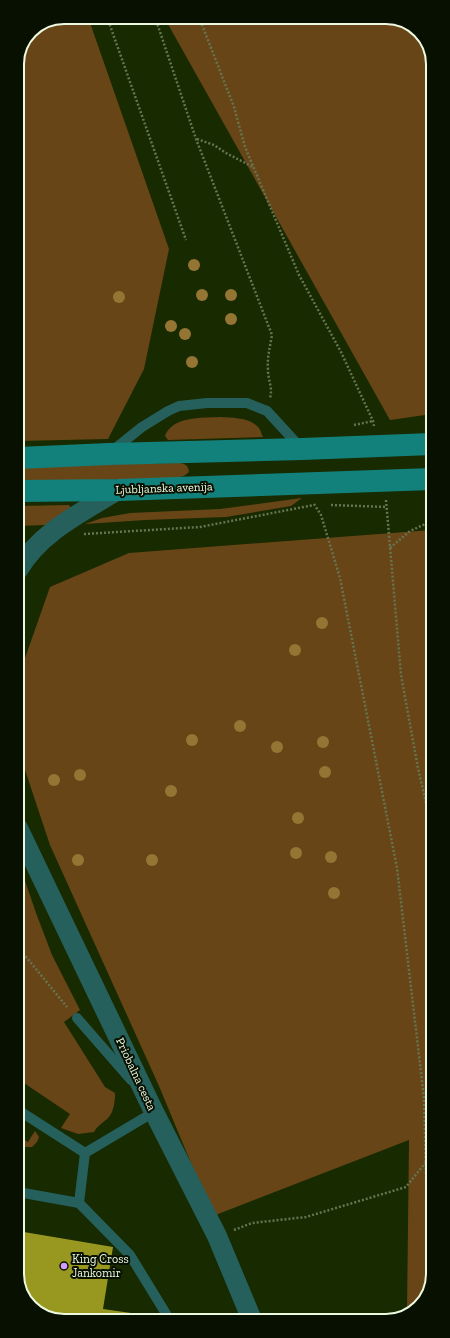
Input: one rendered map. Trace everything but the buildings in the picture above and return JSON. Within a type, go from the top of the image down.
[{"type":"main road","points":[[24,458],[426,444]]},
{"type":"main road","name":"Ljubljanska avenija","points":[[24,491],[118,490],[426,479]]},
{"type":"street","points":[[24,563],[45,537],[118,490]]},
{"type":"street","name":"Priobalna cesta","points":[[24,841],[151,1106],[217,1236],[250,1314]]},
{"type":"lane","points":[[109,454],[142,427],[168,411],[179,406],[207,403],[247,403],[267,411],[305,449]]},
{"type":"lane","points":[[76,1018],[151,1106],[85,1153],[79,1203]]},
{"type":"lane","points":[[24,1114],[85,1153]]},
{"type":"lane","points":[[24,1193],[79,1203],[130,1255],[166,1314]]},
{"type":"path","points":[[109,24],[186,240]]},
{"type":"path","points":[[157,24],[196,139],[272,335],[268,353],[268,372],[272,392],[267,411]]},
{"type":"path","points":[[201,24],[234,107],[245,147],[299,275],[341,352],[373,421],[374,429]]},
{"type":"path","points":[[196,139],[214,145],[253,167]]},
{"type":"path","points":[[352,425],[373,421]]},
{"type":"path","points":[[386,499],[401,675],[426,803]]},
{"type":"path","points":[[84,534],[200,527],[315,505],[322,515],[340,578],[397,868],[424,1098],[426,1162],[406,1187],[306,1217],[252,1223],[217,1236]]},
{"type":"path","points":[[329,505],[387,507]]},
{"type":"path","points":[[390,548],[410,531],[426,524]]},
{"type":"path","points":[[24,954],[76,1018]]},
{"type":"shaded area","points":[[64,24],[90,24],[169,249],[144,369],[108,439],[24,441],[24,64],[27,49],[36,36],[49,27]]},
{"type":"shaded area","points":[[168,24],[388,24],[406,29],[421,44],[426,59],[426,415],[390,420]]},
{"type":"shaded area","points":[[197,418],[239,418],[249,421],[260,429],[263,437],[168,440],[165,436],[169,429],[181,421]]},
{"type":"shaded area","points":[[180,463],[186,465],[189,472],[184,476],[174,478],[24,482],[24,466]]},
{"type":"shaded area","points":[[302,498],[291,506],[226,517],[85,524],[102,518],[130,513],[220,509]]},
{"type":"shaded area","points":[[69,505],[71,508],[45,525],[24,526],[24,506]]},
{"type":"shaded area","points":[[426,530],[426,1279],[422,1292],[418,1298],[407,1308],[409,1140],[213,1216],[159,1086],[50,845],[24,767],[24,661],[50,587],[129,553]]},
{"type":"shaded area","points":[[24,878],[52,955],[80,1010],[64,1022],[105,1087],[115,1093],[112,1113],[94,1132],[78,1134],[61,1128],[70,1114],[24,1083]]},
{"type":"shaded area","points":[[35,1131],[39,1137],[37,1142],[32,1147],[24,1146],[24,1140],[28,1142]]},
{"type":"place","name":"King Cross Jankomir","points":[[64,1266]]}]
